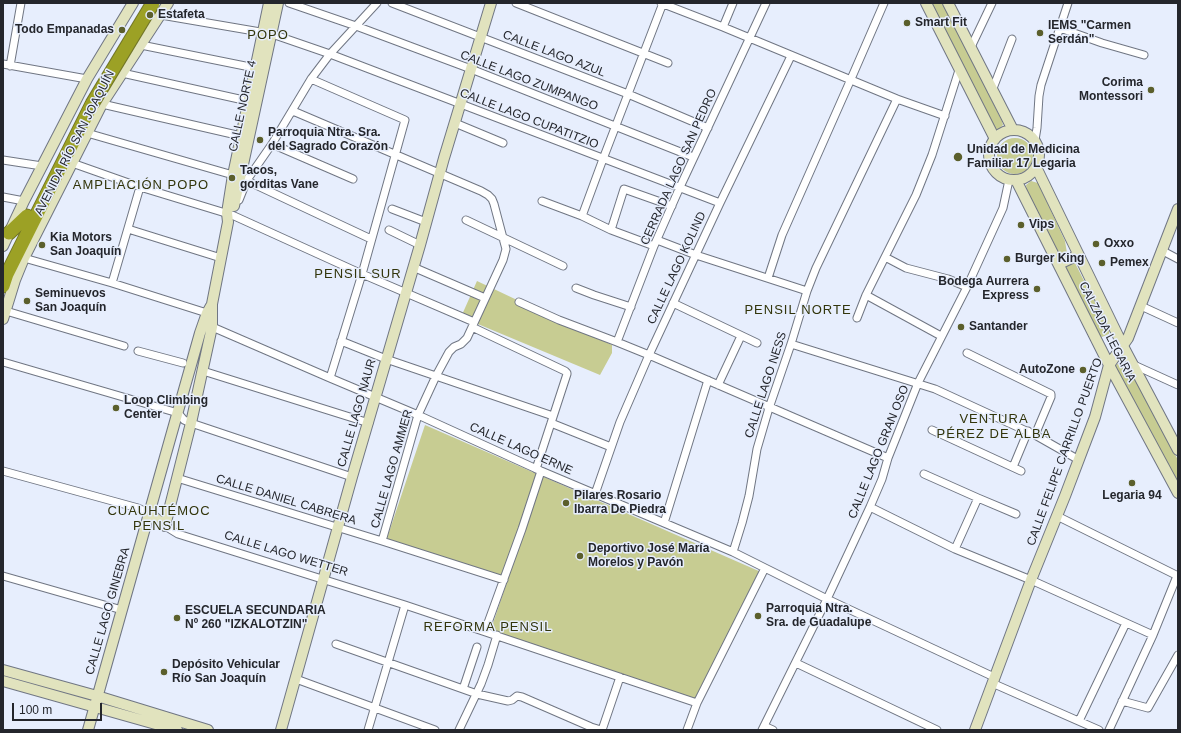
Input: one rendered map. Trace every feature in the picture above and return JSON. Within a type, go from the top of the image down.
[{"type":"highway","name":"AVENIDA RÍO SAN JOAQUÍN","points":[[3,286],[10,268],[142,3]]},
{"type":"highway","name":"AVENIDA RÍO SAN JOAQUÍN","points":[[3,265],[27,216],[153,3]]},
{"type":"highway","points":[[26,254],[40,210]]},
{"type":"highway","points":[[6,232],[27,216]]},
{"type":"street","points":[[21,3],[6,65],[87,79]]},
{"type":"street","name":"AVENIDA RÍO SAN JOAQUÍN","points":[[3,246],[6,232],[87,79],[133,3]]},
{"type":"street","points":[[142,3],[161,15]]},
{"type":"street","name":"CALLE NORTE 4","points":[[229,216],[240,178],[268,33],[268,3]]},
{"type":"street","name":"CALLE NORTE 4","points":[[240,178],[241,136],[255,68],[278,3]]},
{"type":"street","name":"CALLE LAGO ZUMPANGO","points":[[289,3],[356,26],[471,69],[694,157]]},
{"type":"street","points":[[240,178],[272,144],[312,79],[330,54],[377,3]]},
{"type":"street","name":"CALLE LAGO AZUL","points":[[392,3],[628,94],[708,128]]},
{"type":"street","name":"CALLE LAGO NAUR","points":[[281,730],[352,476],[369,423],[386,359],[460,104],[491,3]]},
{"type":"street","points":[[516,3],[668,63]]},
{"type":"street","points":[[582,216],[662,3],[897,99],[945,116]]},
{"type":"street","points":[[723,27],[733,3]]},
{"type":"street","name":"CERRADA LAGO SAN PEDRO","points":[[617,342],[680,187],[766,3]]},
{"type":"street","points":[[768,278],[782,234],[884,3]]},
{"type":"street","points":[[926,3],[995,139]]},
{"type":"street","points":[[948,3],[1013,130]]},
{"type":"street","points":[[971,47],[992,3]]},
{"type":"street","points":[[1035,140],[1041,85],[1068,3]]},
{"type":"street","name":"AVENIDA RÍO SAN JOAQUÍN","points":[[4,315],[15,280],[26,254],[88,133],[93,103],[116,83],[167,4]]},
{"type":"street","name":"CALLE LAGO CUPATITZIO","points":[[161,15],[268,33],[330,54],[720,203]]},
{"type":"street","points":[[1060,28],[1102,43],[1144,55]]},
{"type":"street","points":[[992,91],[1012,39]]},
{"type":"street","points":[[141,45],[255,68]]},
{"type":"street","name":"CALLE LAGO KOLIND","points":[[595,494],[620,422],[649,355],[791,56]]},
{"type":"street","points":[[93,68],[106,73],[116,83]]},
{"type":"street","points":[[857,318],[866,295],[916,195],[932,155],[959,70]]},
{"type":"street","points":[[122,73],[248,102]]},
{"type":"street","points":[[312,79],[405,120],[362,274],[330,378]]},
{"type":"street","name":"CALLE LAGO NESS","points":[[733,552],[749,496],[757,449],[807,291],[816,268],[897,99]]},
{"type":"street","points":[[93,103],[241,136]]},
{"type":"street","points":[[293,111],[440,173]]},
{"type":"street","points":[[455,122],[503,143]]},
{"type":"street","points":[[1013,130],[1022,131],[1029,134],[1035,140],[1038,147],[1039,161],[1030,175],[1021,179],[1013,180],[1003,177],[992,167],[990,160],[991,146],[995,139],[1003,133],[1013,130]]},
{"type":"street","points":[[88,133],[240,178],[371,239]]},
{"type":"street","points":[[272,144],[353,179]]},
{"type":"street","points":[[3,160],[42,166]]},
{"type":"street","points":[[72,163],[229,216],[406,292],[565,371],[567,374],[538,470],[504,580],[485,631]]},
{"type":"street","name":"CALZADA LEGARIA","points":[[1036,167],[1123,346],[1178,450]]},
{"type":"street","name":"CALLE LAGO AMMER","points":[[382,541],[418,415],[449,352],[451,349],[464,341],[473,325],[506,249],[492,199],[481,191],[440,173]]},
{"type":"street","name":"CALZADA LEGARIA","points":[[1013,180],[1059,264],[1109,365],[1178,493]]},
{"type":"street","name":"CALLE LAGO GRAN OSO","points":[[763,728],[827,599],[870,507],[918,383],[967,287],[1003,208],[1013,180]]},
{"type":"street","points":[[112,283],[140,187]]},
{"type":"street","points":[[611,230],[624,189],[672,206]]},
{"type":"street","points":[[3,197],[24,200]]},
{"type":"street","points":[[542,200],[582,216],[611,230],[696,255],[807,291]]},
{"type":"street","name":"CALLE FELIPE CARRILLO PUERTO","points":[[975,730],[1031,580],[1095,418],[1109,365],[1128,338],[1178,209]]},
{"type":"street","points":[[392,210],[426,222]]},
{"type":"street","name":"CALLE LAGO GINEBRA","points":[[164,526],[203,371],[208,325],[229,216]]},
{"type":"street","points":[[466,220],[563,266]]},
{"type":"street","points":[[128,229],[221,258]]},
{"type":"street","points":[[389,230],[420,245]]},
{"type":"street","points":[[1161,250],[1178,259]]},
{"type":"street","points":[[26,254],[112,283],[211,310]]},
{"type":"street","points":[[1059,264],[1078,255]]},
{"type":"street","points":[[885,257],[906,268],[948,279],[967,287]]},
{"type":"street","points":[[413,267],[485,298]]},
{"type":"street","points":[[576,288],[631,307]]},
{"type":"street","points":[[866,295],[941,336]]},
{"type":"street","points":[[519,302],[559,320],[649,355],[888,458]]},
{"type":"street","points":[[673,303],[757,343]]},
{"type":"street","points":[[1141,306],[1178,323]]},
{"type":"street","points":[[4,315],[124,346]]},
{"type":"street","name":"CALLE LAGO GINEBRA","points":[[88,730],[178,413],[208,325]]},
{"type":"street","name":"CALLE LAGO ERNE","points":[[208,325],[418,415],[538,470],[733,552],[993,680],[1099,730]]},
{"type":"street","points":[[718,385],[741,336]]},
{"type":"street","points":[[341,341],[552,420],[611,447]]},
{"type":"street","points":[[791,344],[935,389],[1035,435],[1079,460]]},
{"type":"street","points":[[138,351],[183,363]]},
{"type":"street","points":[[966,353],[1050,394],[1051,397],[1035,435]]},
{"type":"street","points":[[3,362],[178,413],[184,420],[191,423],[352,476]]},
{"type":"street","points":[[1134,365],[1178,385]]},
{"type":"street","points":[[203,371],[369,423]]},
{"type":"street","points":[[664,523],[708,380]]},
{"type":"street","points":[[932,430],[1021,471]]},
{"type":"street","points":[[1013,467],[1028,432]]},
{"type":"street","name":"CALLE LAGO WETTER","points":[[3,471],[138,508],[150,514],[164,526],[178,534],[485,631],[697,704]]},
{"type":"street","points":[[924,474],[1016,514]]},
{"type":"street","name":"CALLE DANIEL CABRERA","points":[[177,478],[504,580]]},
{"type":"street","points":[[955,549],[978,498]]},
{"type":"street","points":[[870,507],[955,549],[1031,580],[1153,635]]},
{"type":"street","points":[[1057,516],[1177,576],[1153,635],[1109,730]]},
{"type":"street","points":[[687,730],[697,704],[765,568]]},
{"type":"street","points":[[3,576],[122,610]]},
{"type":"street","points":[[368,730],[405,605]]},
{"type":"street","points":[[1079,721],[1126,623]]},
{"type":"street","points":[[459,730],[477,694],[497,635]]},
{"type":"street","points":[[336,644],[477,694],[508,701],[517,696],[522,697],[590,728],[601,730],[620,677]]},
{"type":"street","points":[[463,689],[478,646]]},
{"type":"street","points":[[1122,701],[1148,708],[1178,654]]},
{"type":"street","points":[[796,663],[938,730]]},
{"type":"street","points":[[3,670],[97,696],[208,730]]},
{"type":"street","points":[[296,679],[435,730]]},
{"type":"street","points":[[3,681],[177,730]]},
{"type":"street","points":[[763,728],[773,730]]},
{"type":"green space","points":[[929,3],[943,3],[1002,121],[1003,125],[998,130],[995,129]]},
{"type":"green space","points":[[1015,138],[1028,143],[1033,156],[1028,169],[1015,174],[1002,169],[997,156],[1002,143]]},
{"type":"green space","points":[[1031,181],[1038,183],[1065,241],[1067,253],[1063,256],[1060,256],[1056,250],[1027,193],[1026,185]]},
{"type":"green space","points":[[1071,262],[1075,263],[1109,330],[1109,334],[1102,337],[1099,335],[1065,271],[1067,264]]},
{"type":"green space","points":[[477,281],[612,345],[612,353],[600,375],[461,317]]},
{"type":"green space","points":[[1121,361],[1124,361],[1127,364],[1178,460],[1178,485],[1116,369],[1116,365]]},
{"type":"green space","name":"Deportivo José María Morelos y Pavón","points":[[425,425],[761,572],[697,702],[490,632],[508,579],[386,541]]},
{"type":"place","name":"Estafeta","points":[[150,15]]},
{"type":"place","name":"Smart Fit","points":[[907,23]]},
{"type":"place","name":"Todo Empanadas","points":[[122,30]]},
{"type":"place","name":"IEMS \"Carmen Serdán\"","points":[[1040,33]]},
{"type":"place","name":"Corima Montessori","points":[[1151,90]]},
{"type":"place","name":"Parroquia Ntra. Sra. del Sagrado Corazón","points":[[260,140]]},
{"type":"place","name":"Unidad de Medicina Familiar 17 Legaria","points":[[958,157]]},
{"type":"place","name":"Tacos, gorditas Vane","points":[[232,178]]},
{"type":"place","name":"Vips","points":[[1021,225]]},
{"type":"place","name":"Oxxo","points":[[1096,244]]},
{"type":"place","name":"Kia Motors San Joaquín","points":[[42,245]]},
{"type":"place","name":"Burger King","points":[[1007,259]]},
{"type":"place","name":"Pemex","points":[[1102,263]]},
{"type":"place","name":"Bodega Aurrera Express","points":[[1037,289]]},
{"type":"place","name":"Seminuevos San Joaquín","points":[[27,301]]},
{"type":"place","name":"Santander","points":[[961,327]]},
{"type":"place","name":"AutoZone","points":[[1083,370]]},
{"type":"place","name":"Loop Climbing Center","points":[[116,408]]},
{"type":"place","name":"Legaria 94","points":[[1132,483]]},
{"type":"place","name":"Pilares Rosario Ibarra De Piedra","points":[[566,503]]},
{"type":"place","name":"Deportivo José María Morelos y Pavón","points":[[580,556]]},
{"type":"place","name":"Parroquia Ntra. Sra. de Guadalupe","points":[[758,616]]},
{"type":"place","name":"ESCUELA SECUNDARIA Nº 260 \"IZKALOTZIN\"","points":[[177,618]]},
{"type":"place","name":"Depósito Vehicular Río San Joaquín","points":[[164,672]]},
{"type":"district","name":"POPO","points":[[268,35]]},
{"type":"district","name":"AMPLIACIÓN POPO","points":[[141,185]]},
{"type":"district","name":"PENSIL SUR","points":[[358,274]]},
{"type":"district","name":"PENSIL NORTE","points":[[798,310]]},
{"type":"district","name":"VENTURA PÉREZ DE ALBA","points":[[994,426]]},
{"type":"district","name":"CUAUHTÉMOC PENSIL","points":[[159,518]]},
{"type":"district","name":"REFORMA PENSIL","points":[[488,627]]}]
